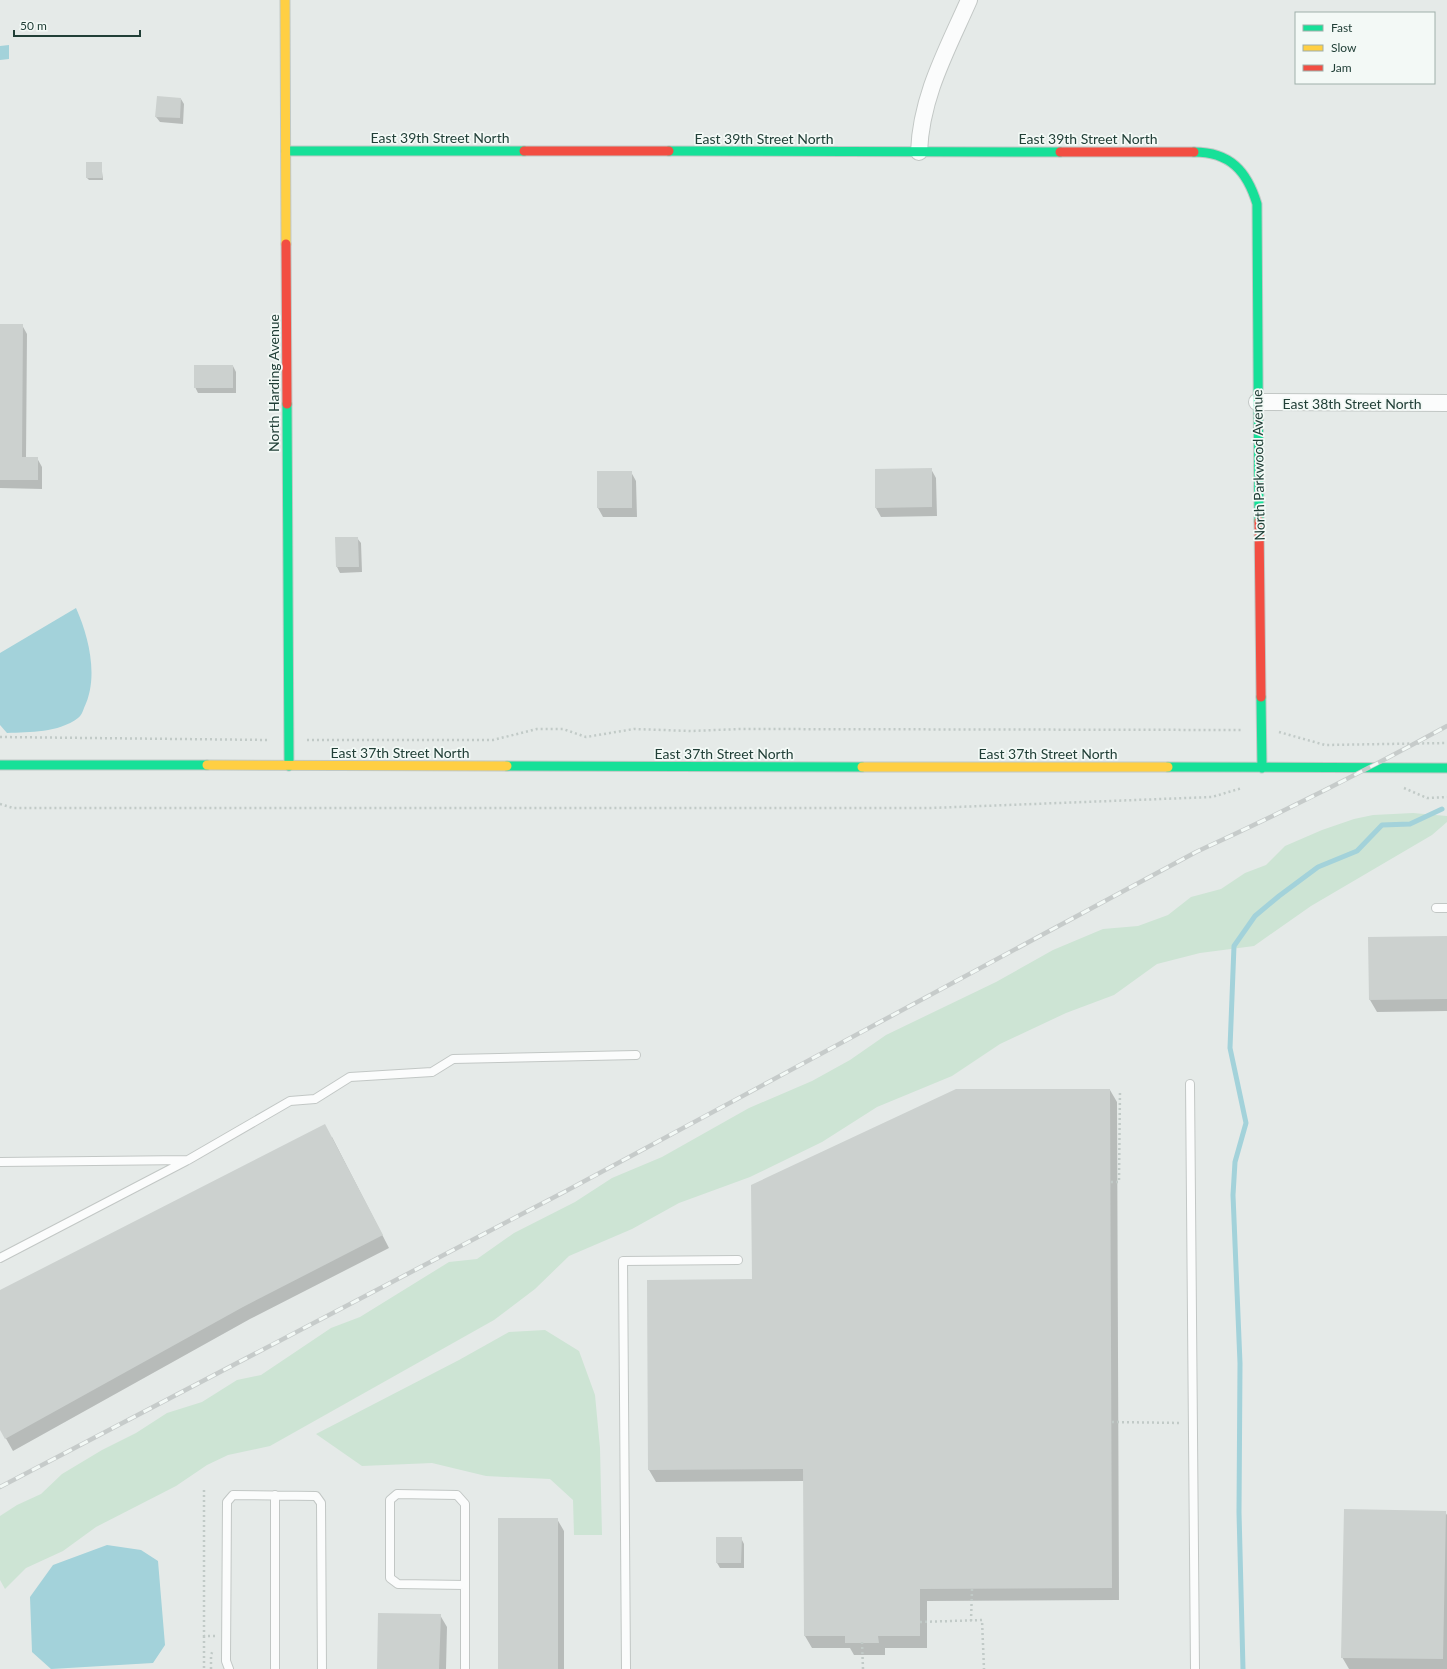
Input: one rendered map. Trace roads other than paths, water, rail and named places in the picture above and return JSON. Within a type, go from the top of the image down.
[{"type":"street","name":"North Harding Avenue","points":[[285,0],[289,766]]},
{"type":"street","points":[[919,152],[920,134],[926,101],[968,0]]},
{"type":"street","name":"East 39th Street North","points":[[286,151],[1201,152],[1226,159],[1238,168]]},
{"type":"street","name":"North Parkwood Avenue","points":[[1238,168],[1252,187],[1257,204],[1257,402],[1262,768]]},
{"type":"street","name":"East 38th Street North","points":[[1257,402],[1447,403]]},
{"type":"street","name":"East 37th Street North","points":[[0,765],[1447,768]]},
{"type":"lane","points":[[1436,908],[1447,908]]},
{"type":"lane","points":[[0,1258],[188,1160],[290,1101],[315,1100],[350,1077],[432,1072],[453,1059],[636,1055]]},
{"type":"lane","points":[[1190,1084],[1195,1669]]},
{"type":"lane","points":[[0,1162],[188,1160]]},
{"type":"lane","points":[[626,1669],[624,1261],[738,1260]]},
{"type":"lane","points":[[465,1585],[398,1584],[390,1578],[390,1500],[397,1494],[457,1495],[465,1504],[465,1585],[465,1669]]},
{"type":"lane","points":[[229,1669],[226,1661],[227,1502],[233,1495],[316,1496],[321,1503],[322,1669]]},
{"type":"lane","points":[[275,1495],[275,1669]]},
{"type":"water","points":[[9,45],[9,59],[0,60],[0,46]]},
{"type":"water","points":[[76,608],[81,619],[88,644],[91,671],[91,684],[82,713],[79,717],[62,727],[44,731],[7,733],[0,725],[0,653]]},
{"type":"water","points":[[107,1545],[141,1550],[158,1561],[165,1645],[153,1663],[51,1669],[32,1652],[30,1597],[53,1565]]},
{"type":"waterway","points":[[1243,1669],[1239,1512],[1240,1363],[1233,1195],[1235,1162],[1246,1123],[1230,1048],[1234,946],[1255,916],[1318,867],[1357,851],[1382,825],[1410,824],[1442,809]]},
{"type":"railway","points":[[0,1487],[566,1191],[1196,852],[1323,791],[1447,726]]}]
